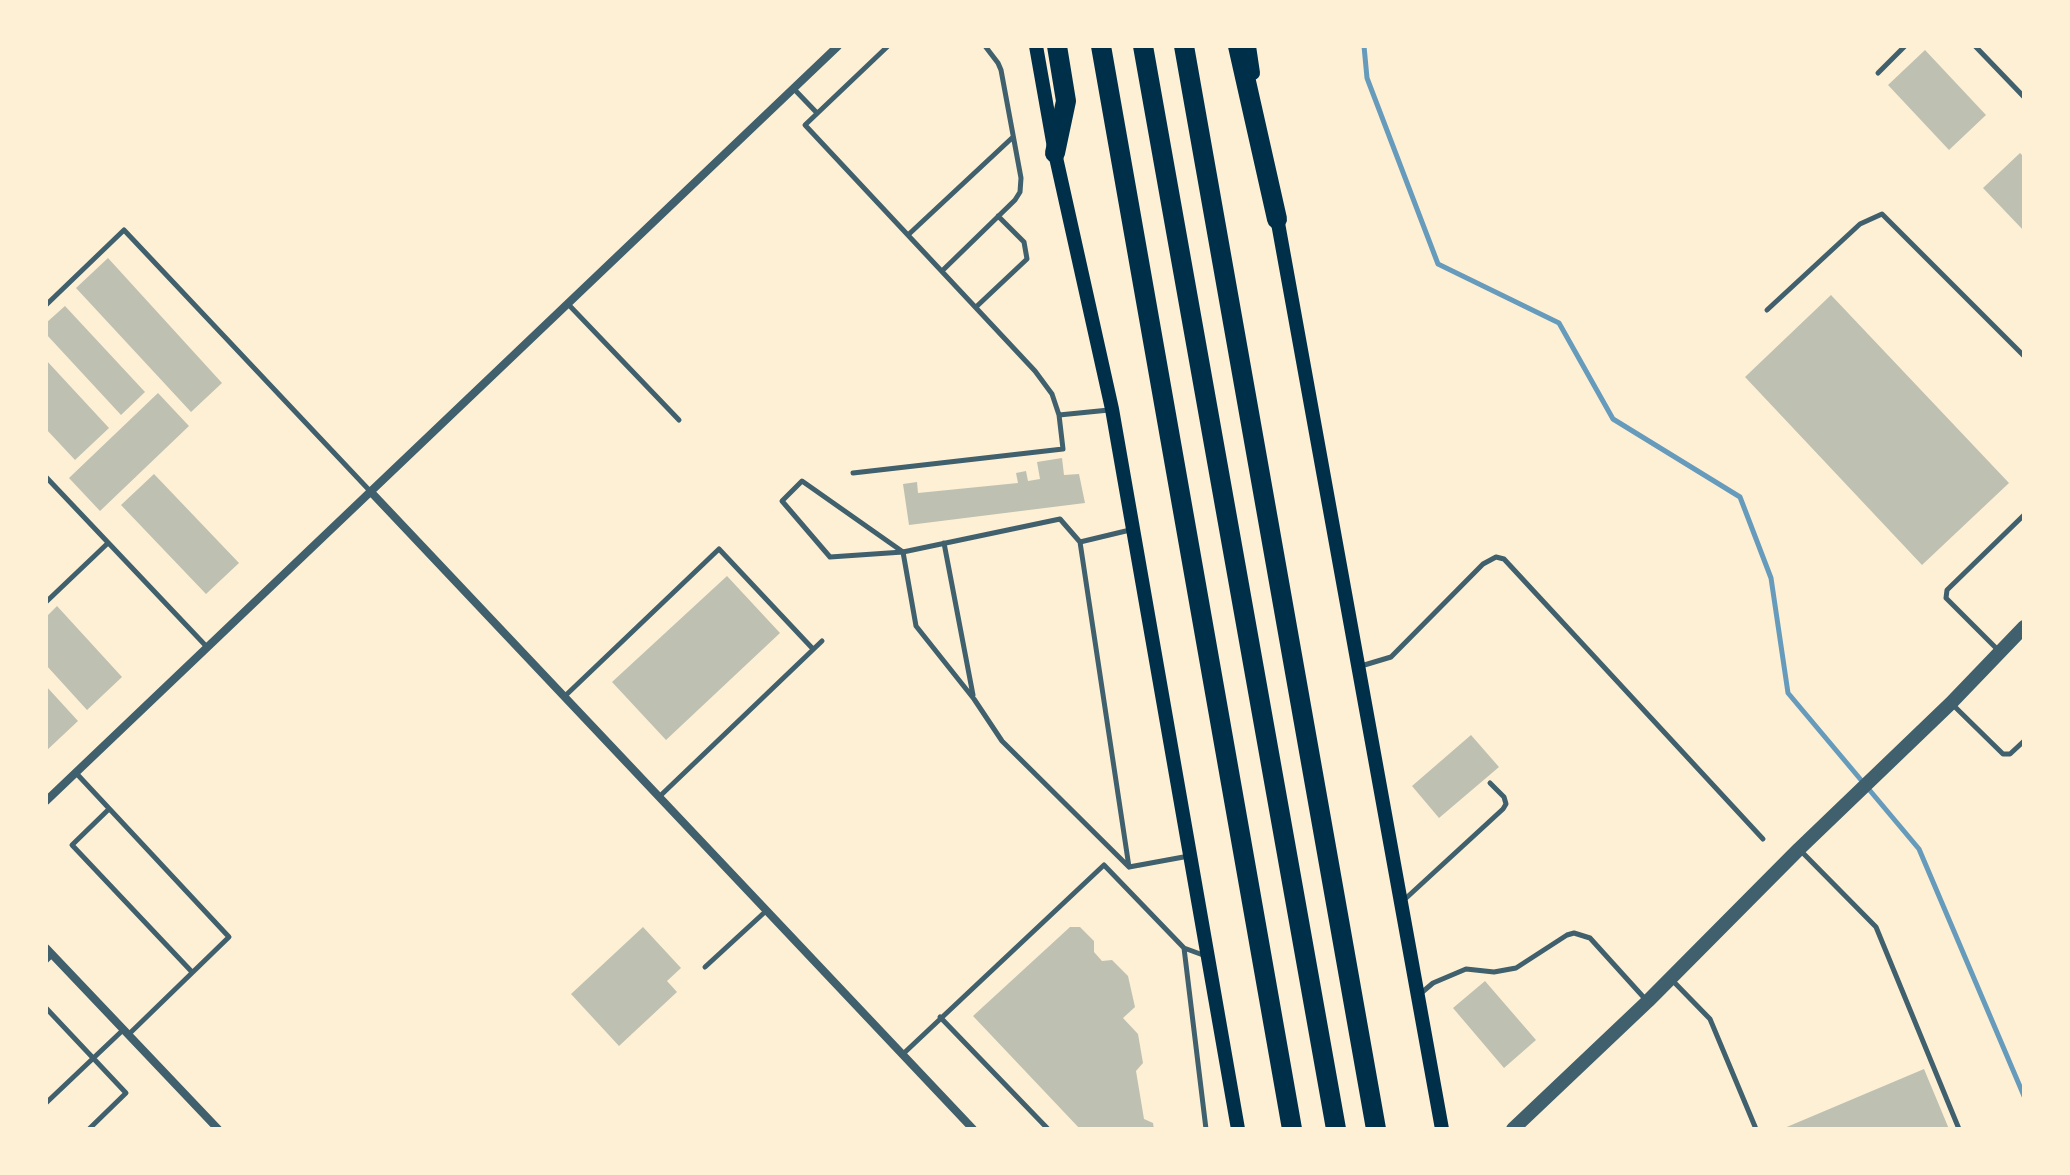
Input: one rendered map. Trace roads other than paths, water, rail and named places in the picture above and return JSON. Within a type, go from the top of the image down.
[{"type":"highway","points":[[1055,153],[1066,101],[1057,46]]},
{"type":"highway","points":[[1101,46],[1292,1129]]},
{"type":"highway","points":[[1143,46],[1336,1129]]},
{"type":"highway","points":[[1184,46],[1376,1129]]},
{"type":"highway","points":[[1238,46],[1277,219]]},
{"type":"main road","points":[[1036,46],[1055,153],[1112,409],[1238,1129]]},
{"type":"main road","points":[[1249,46],[1277,219],[1442,1129]]},
{"type":"street","points":[[46,801],[838,46]]},
{"type":"street","points":[[370,491],[973,1129]]},
{"type":"street","points":[[1513,1129],[1648,1001],[1799,849],[1951,703],[2024,627]]},
{"type":"street","points":[[48,954],[218,1129]]},
{"type":"lane","points":[[853,473],[1063,449],[1059,415],[1045,384],[805,125],[888,46]]},
{"type":"lane","points":[[942,271],[1020,192],[1021,178],[998,63],[985,46]]},
{"type":"lane","points":[[1878,73],[1905,46]]},
{"type":"lane","points":[[1975,46],[2024,97]]},
{"type":"lane","points":[[794,89],[817,113]]},
{"type":"lane","points":[[908,235],[1013,136]]},
{"type":"lane","points":[[1767,310],[1860,224],[1882,214],[2024,356]]},
{"type":"lane","points":[[976,307],[1027,259],[1024,242],[998,216]]},
{"type":"lane","points":[[46,305],[124,230],[370,491]]},
{"type":"lane","points":[[567,303],[679,420]]},
{"type":"lane","points":[[1059,415],[1112,409]]},
{"type":"lane","points":[[46,477],[206,646]]},
{"type":"lane","points":[[1129,867],[1002,741],[974,699],[916,626],[903,552],[802,481],[782,501],[830,557],[903,552],[1060,519],[1080,542],[1129,867]]},
{"type":"lane","points":[[2000,652],[1946,598],[1947,590],[2024,515]]},
{"type":"lane","points":[[1080,542],[1131,530]]},
{"type":"lane","points":[[46,602],[108,543]]},
{"type":"lane","points":[[944,543],[974,699]]},
{"type":"lane","points":[[565,696],[719,549],[813,649]]},
{"type":"lane","points":[[1358,667],[1391,657],[1483,564],[1496,557],[1504,559],[1763,839]]},
{"type":"lane","points":[[659,797],[822,641]]},
{"type":"lane","points":[[1951,703],[2003,754],[2010,754],[2024,741]]},
{"type":"lane","points":[[46,1103],[229,937],[76,773]]},
{"type":"lane","points":[[1401,904],[1503,809],[1506,804],[1504,797],[1490,783]]},
{"type":"lane","points":[[109,809],[72,845],[193,972]]},
{"type":"lane","points":[[1799,849],[1876,927],[1959,1129]]},
{"type":"lane","points":[[1129,867],[1190,856]]},
{"type":"lane","points":[[903,1054],[1104,865],[1184,948],[1208,957]]},
{"type":"lane","points":[[705,967],[767,910]]},
{"type":"lane","points":[[1418,997],[1433,983],[1466,969],[1494,972],[1516,968],[1574,933],[1590,938],[1648,1001]]},
{"type":"lane","points":[[1184,948],[1206,1129]]},
{"type":"lane","points":[[1670,978],[1710,1019],[1756,1129]]},
{"type":"lane","points":[[46,1008],[126,1093],[89,1129]]},
{"type":"lane","points":[[940,1017],[1048,1129]]},
{"type":"waterway","points":[[1364,46],[1367,78],[1438,264],[1559,323],[1613,419],[1740,497],[1771,578],[1788,693],[1919,849],[2024,1096]]}]
